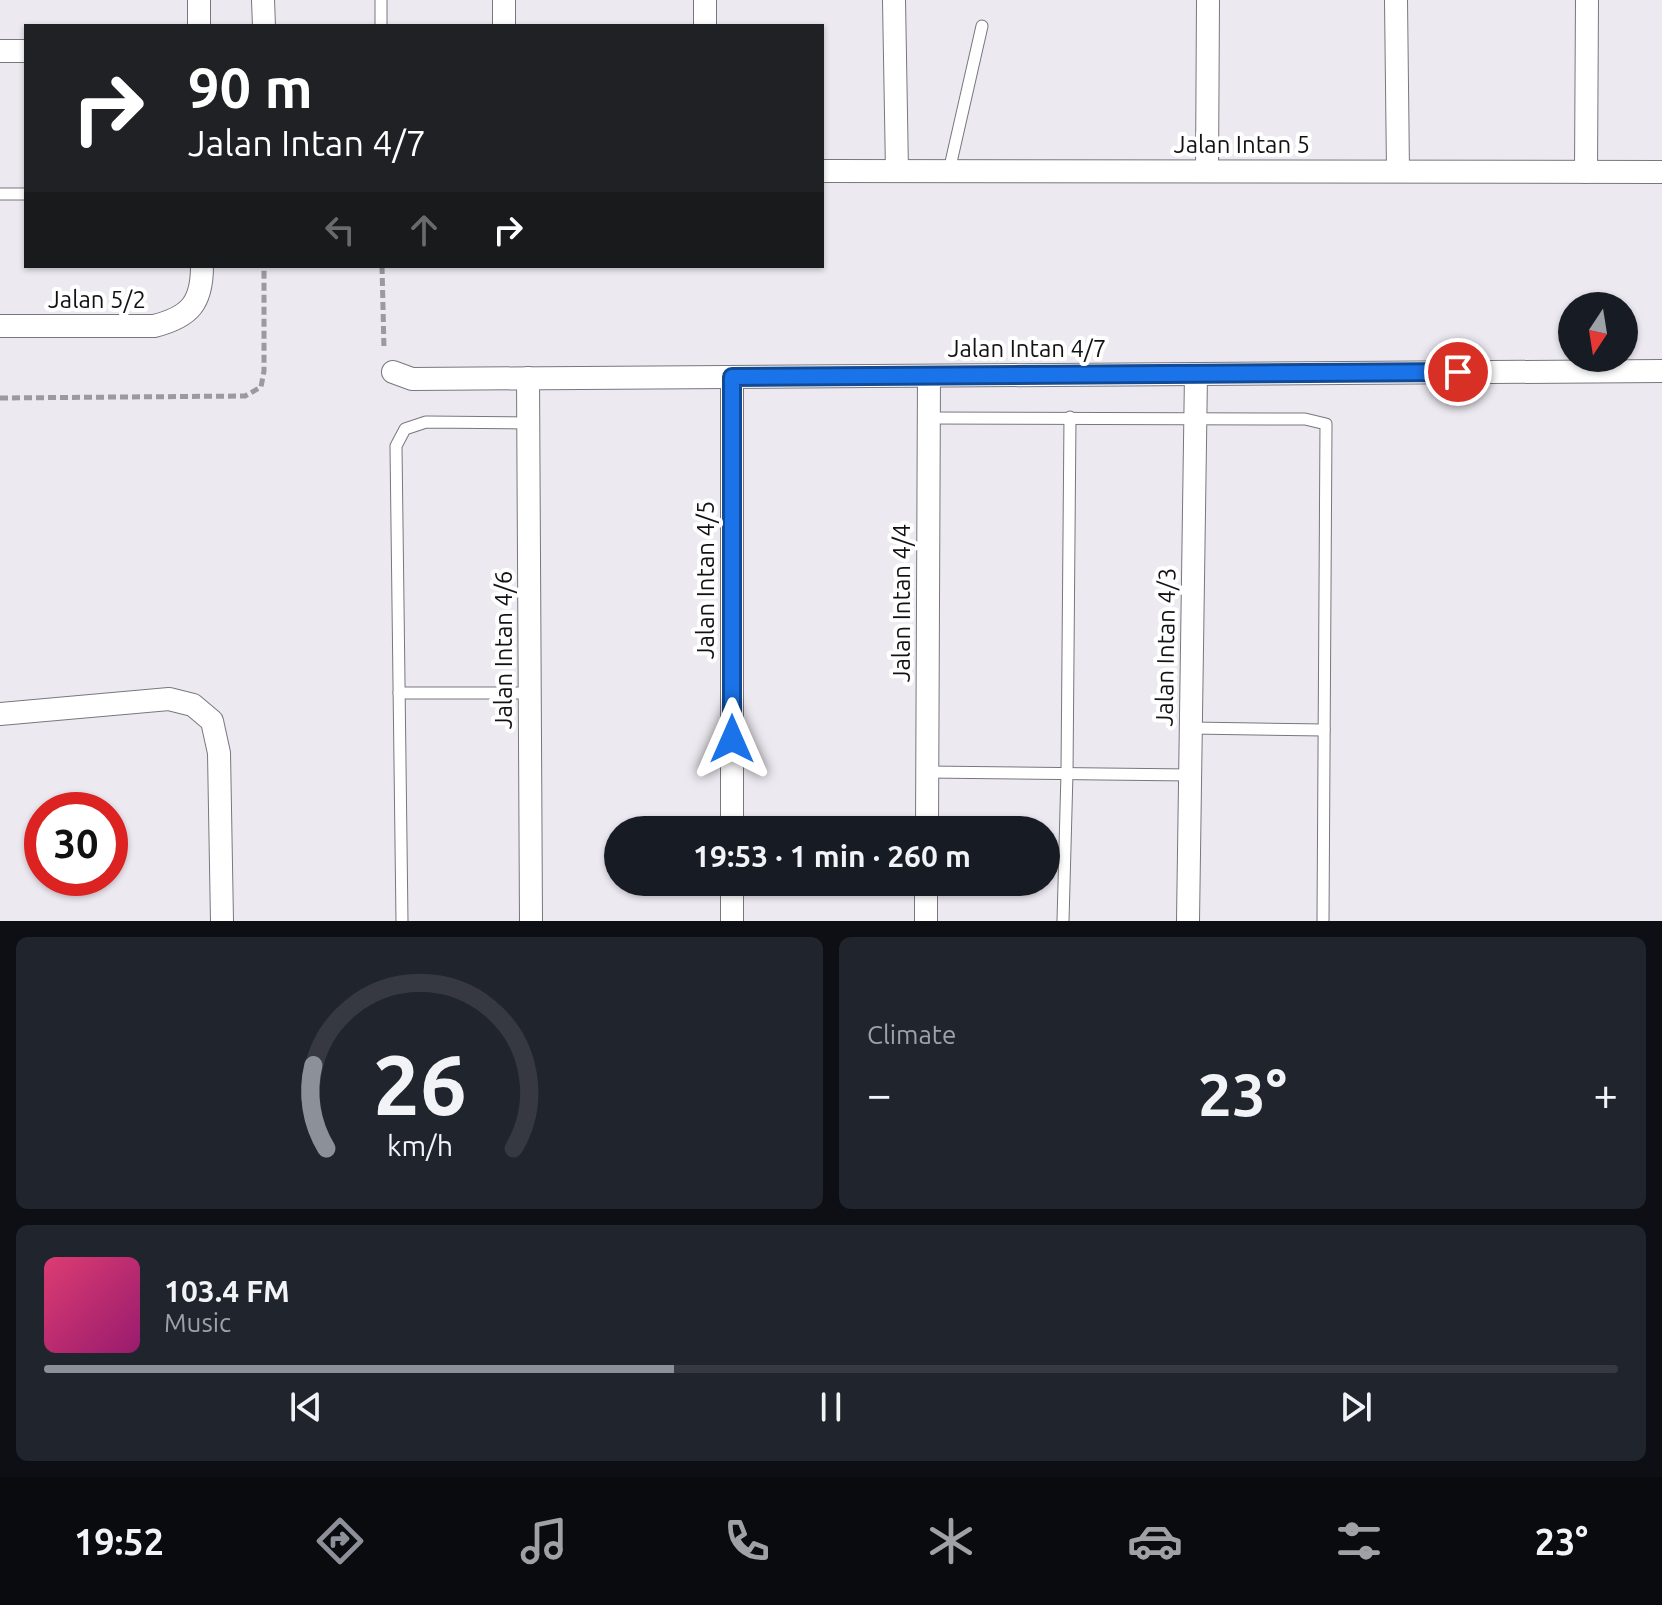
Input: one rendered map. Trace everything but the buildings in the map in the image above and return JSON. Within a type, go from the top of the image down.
[{"type":"street","points":[[199,0],[199,24]]},
{"type":"street","points":[[263,0],[264,24]]},
{"type":"street","points":[[504,0],[504,24]]},
{"type":"street","points":[[705,0],[705,24]]},
{"type":"street","points":[[894,0],[897,171]]},
{"type":"street","points":[[1207,171],[1208,0]]},
{"type":"street","points":[[1396,0],[1398,171]]},
{"type":"street","points":[[1586,172],[1587,0]]},
{"type":"street","points":[[0,51],[24,51]]},
{"type":"street","name":"Jalan Intan 5","points":[[824,171],[1662,172]]},
{"type":"street","name":"Jalan 5/2","points":[[0,326],[154,326],[174,321],[197,299],[202,268]]},
{"type":"street","name":"Jalan Intan 4/7","points":[[393,372],[412,379],[1662,371]]},
{"type":"street","name":"Jalan Intan 4/3","points":[[1188,921],[1196,374]]},
{"type":"street","name":"Jalan Intan 4/4","points":[[927,816],[929,376]]},
{"type":"street","name":"Jalan Intan 4/5","points":[[732,377],[732,816]]},
{"type":"street","name":"Jalan Intan 4/6","points":[[528,378],[531,921]]},
{"type":"street","points":[[0,714],[169,699],[193,705],[212,721],[219,753],[222,921]]},
{"type":"street","points":[[732,896],[732,921]]},
{"type":"street","points":[[926,896],[926,921]]},
{"type":"lane","points":[[381,0],[381,24]]},
{"type":"lane","points":[[949,171],[982,26]]},
{"type":"lane","points":[[0,194],[24,194]]},
{"type":"lane","points":[[1063,921],[1070,417]]},
{"type":"lane","points":[[928,418],[1305,419],[1326,424],[1323,921]]},
{"type":"lane","points":[[402,921],[396,446],[405,429],[426,422],[529,423]]},
{"type":"lane","points":[[399,693],[530,693]]},
{"type":"lane","points":[[1191,728],[1324,730]]},
{"type":"lane","points":[[927,772],[1190,775]]},
{"type":"path","points":[[0,398],[245,396],[261,387],[264,371],[264,268]]},
{"type":"path","points":[[382,268],[383,342],[386,361],[393,372]]},
{"type":"route","points":[[732,739],[732,377],[1458,372]]}]
